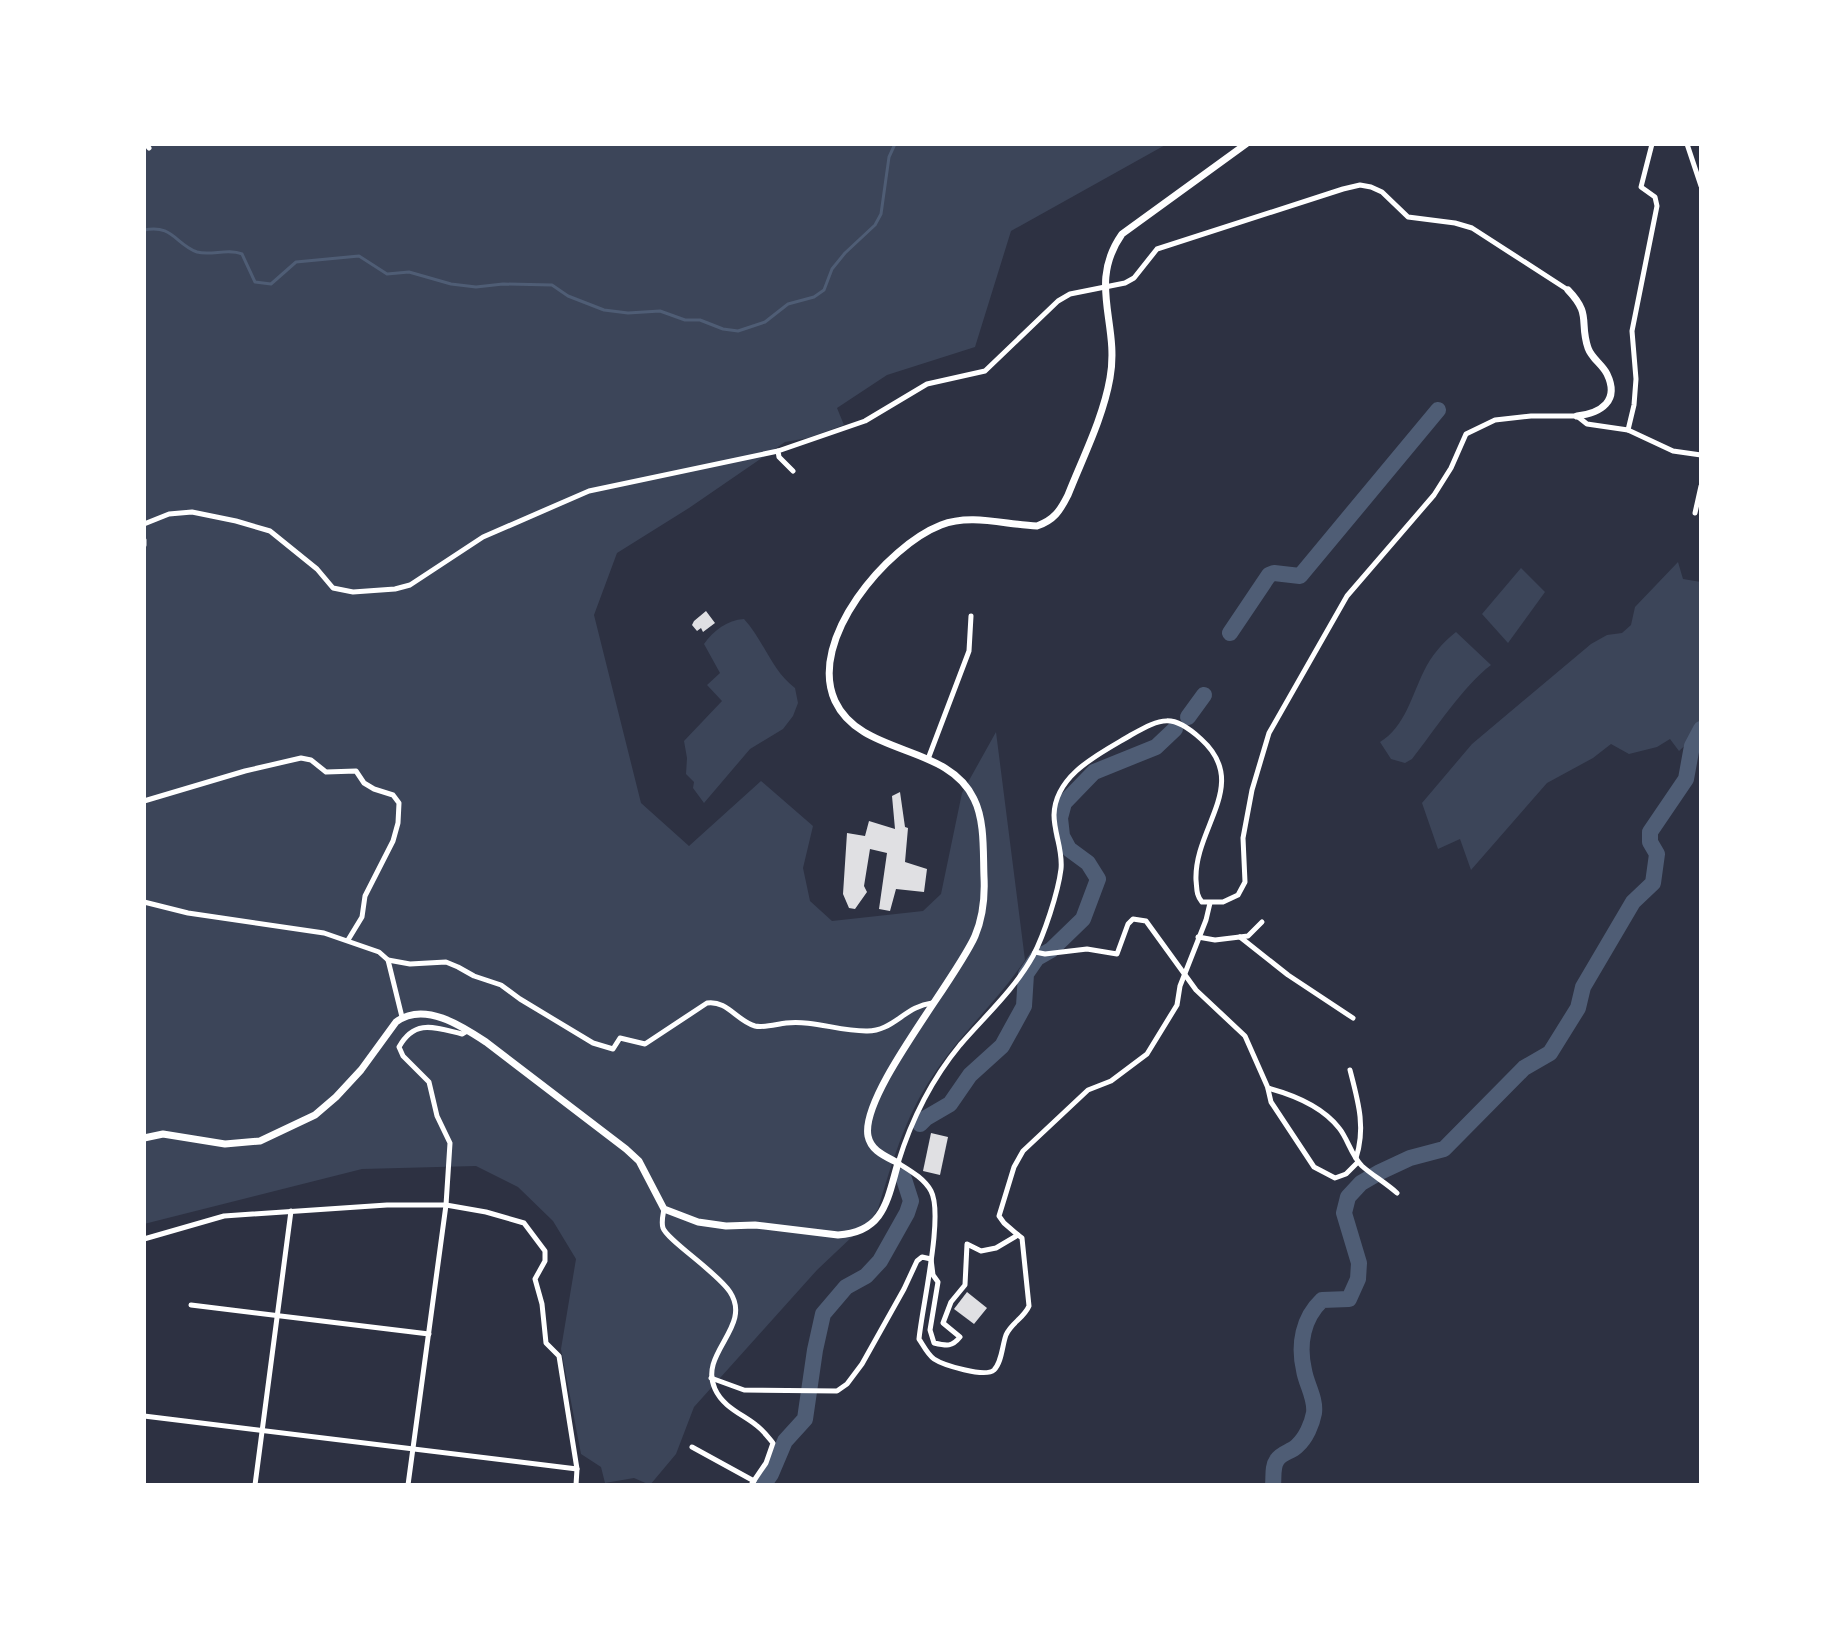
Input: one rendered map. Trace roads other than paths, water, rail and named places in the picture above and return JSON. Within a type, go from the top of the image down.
[{"type":"street","points":[[1210,903],[1185,971],[1177,1005],[1147,1054],[1111,1081],[1088,1090],[1023,1151],[1014,1167],[999,1216],[1022,1238],[1029,1306],[1007,1333],[993,1371],[986,1374],[961,1369],[933,1359],[919,1339],[931,1259],[934,1215],[931,1191],[914,1173],[875,1150],[867,1133],[867,1122],[881,1090],[976,934],[984,895],[979,812],[975,800],[955,775],[847,721],[829,683],[829,663],[836,635],[858,595],[895,557],[942,524],[964,520],[1037,526],[1059,512],[1110,381],[1113,342],[1104,289],[1111,250],[1122,234],[1246,144]]},
{"type":"street","points":[[1628,430],[1636,379],[1632,331],[1657,206],[1655,197],[1641,187],[1652,144]]},
{"type":"street","points":[[1687,144],[1701,186]]},
{"type":"street","points":[[144,524],[169,514],[192,512],[236,521],[270,531],[317,569],[333,588],[353,592],[410,585],[483,537],[589,491],[778,451],[865,421],[927,384],[985,371],[1058,301],[1070,294],[1125,283],[1134,278],[1141,265],[1157,249],[1360,185],[1382,192],[1408,217],[1472,228],[1568,290],[1584,312],[1586,342],[1590,354],[1606,372],[1611,385],[1609,400],[1602,409],[1577,416],[1495,420],[1466,434],[1451,468],[1434,495],[1347,596],[1269,733],[1252,790],[1243,838],[1245,882],[1238,895],[1223,902],[1210,903],[1202,902],[1197,896],[1196,867],[1220,797],[1222,776],[1219,758],[1183,725],[1170,720],[1151,723],[1081,767],[1069,778],[1059,795],[1054,811],[1061,868],[1040,953],[957,1049],[931,1088],[906,1137],[876,1222],[852,1234],[838,1235],[755,1225],[712,1224],[679,1217],[664,1209]]},
{"type":"street","points":[[1577,416],[1587,424],[1628,430],[1673,451],[1701,455]]},
{"type":"street","points":[[778,451],[779,457],[793,471]]},
{"type":"street","points":[[1695,513],[1701,486]]},
{"type":"street","points":[[927,760],[969,651],[971,616]]},
{"type":"street","points":[[144,801],[301,758],[311,760],[326,772],[356,771],[364,783],[393,795],[399,803],[393,841],[365,896],[362,917],[348,940]]},
{"type":"street","points":[[144,902],[188,913],[270,923],[348,940],[379,952],[388,960],[410,964],[446,962],[501,985],[593,1043],[613,1049],[620,1038],[645,1044],[707,1003],[716,1001],[756,1027],[789,1023],[821,1024],[864,1031],[882,1030],[917,1005],[932,1003]]},
{"type":"street","points":[[1040,953],[1087,949],[1117,954],[1128,924],[1133,919],[1146,921],[1196,990],[1245,1036],[1271,1102],[1314,1167],[1335,1178],[1346,1174],[1357,1160],[1362,1131],[1362,1118],[1350,1070]]},
{"type":"street","points":[[1198,937],[1215,940],[1248,936],[1262,922]]},
{"type":"street","points":[[1240,937],[1288,975],[1353,1018]]},
{"type":"street","points":[[388,960],[402,1017]]},
{"type":"street","points":[[144,1138],[163,1134],[225,1144],[260,1141],[315,1115],[336,1097],[402,1017],[426,1014],[468,1030],[639,1161],[664,1209],[662,1226],[668,1236],[729,1290],[737,1306],[735,1321],[719,1348],[711,1378],[716,1392],[732,1410],[759,1426],[773,1443],[766,1463],[752,1483],[692,1447]]},
{"type":"street","points":[[408,1485],[446,1205],[450,1143],[437,1116],[429,1082],[403,1056],[399,1047],[405,1036],[429,1026],[462,1034],[468,1030]]},
{"type":"street","points":[[1268,1088],[1286,1093],[1321,1111],[1340,1128],[1357,1160],[1397,1193]]},
{"type":"street","points":[[144,1239],[214,1218],[291,1211],[446,1205],[524,1223],[545,1251],[545,1261],[535,1279],[542,1304],[546,1343],[559,1356],[577,1469],[576,1485]]},
{"type":"street","points":[[255,1485],[291,1211]]},
{"type":"street","points":[[931,1259],[933,1275],[938,1282],[930,1330],[934,1343],[947,1346],[955,1344],[960,1337],[943,1323],[951,1302],[965,1285],[967,1244],[981,1251],[996,1248],[1018,1235]]},
{"type":"street","points":[[711,1378],[744,1390],[837,1391],[847,1384],[904,1289],[917,1261],[922,1257],[931,1259]]},
{"type":"street","points":[[191,1305],[429,1334]]},
{"type":"street","points":[[144,1416],[577,1469]]},
{"type":"waterway","points":[[144,230],[168,232],[197,252],[242,254],[255,282],[271,284],[296,262],[359,256],[387,274],[409,272],[451,284],[476,287],[552,285],[568,296],[604,310],[628,313],[660,311],[685,320],[700,320],[738,331],[765,322],[788,304],[814,297],[824,290],[832,269],[875,225],[881,214],[889,157],[895,144]]},
{"type":"waterway","points":[[1230,633],[1269,575],[1300,576],[1438,410]]},
{"type":"waterway","points":[[1188,717],[1204,695]]},
{"type":"waterway","points":[[920,1124],[950,1104],[970,1075],[1002,1046],[1024,1006],[1026,974],[1037,958],[1051,950],[1083,919],[1098,879],[1088,863],[1069,849],[1062,836],[1060,818],[1064,803],[1094,772],[1156,747],[1175,729]]},
{"type":"waterway","points":[[1273,1485],[1277,1460],[1303,1439],[1314,1413],[1314,1402],[1302,1360],[1306,1323],[1322,1300],[1349,1299],[1358,1279],[1359,1263],[1344,1213],[1348,1197],[1361,1183],[1380,1172],[1410,1158],[1444,1149],[1524,1068],[1550,1053],[1578,1008],[1583,987],[1633,902],[1653,883],[1657,854],[1650,842],[1650,832],[1686,779],[1692,746],[1701,729]]},
{"type":"waterway","points":[[763,1485],[785,1441],[805,1419],[823,1314],[846,1287],[866,1276],[880,1261],[907,1213],[911,1201],[903,1176]]}]
